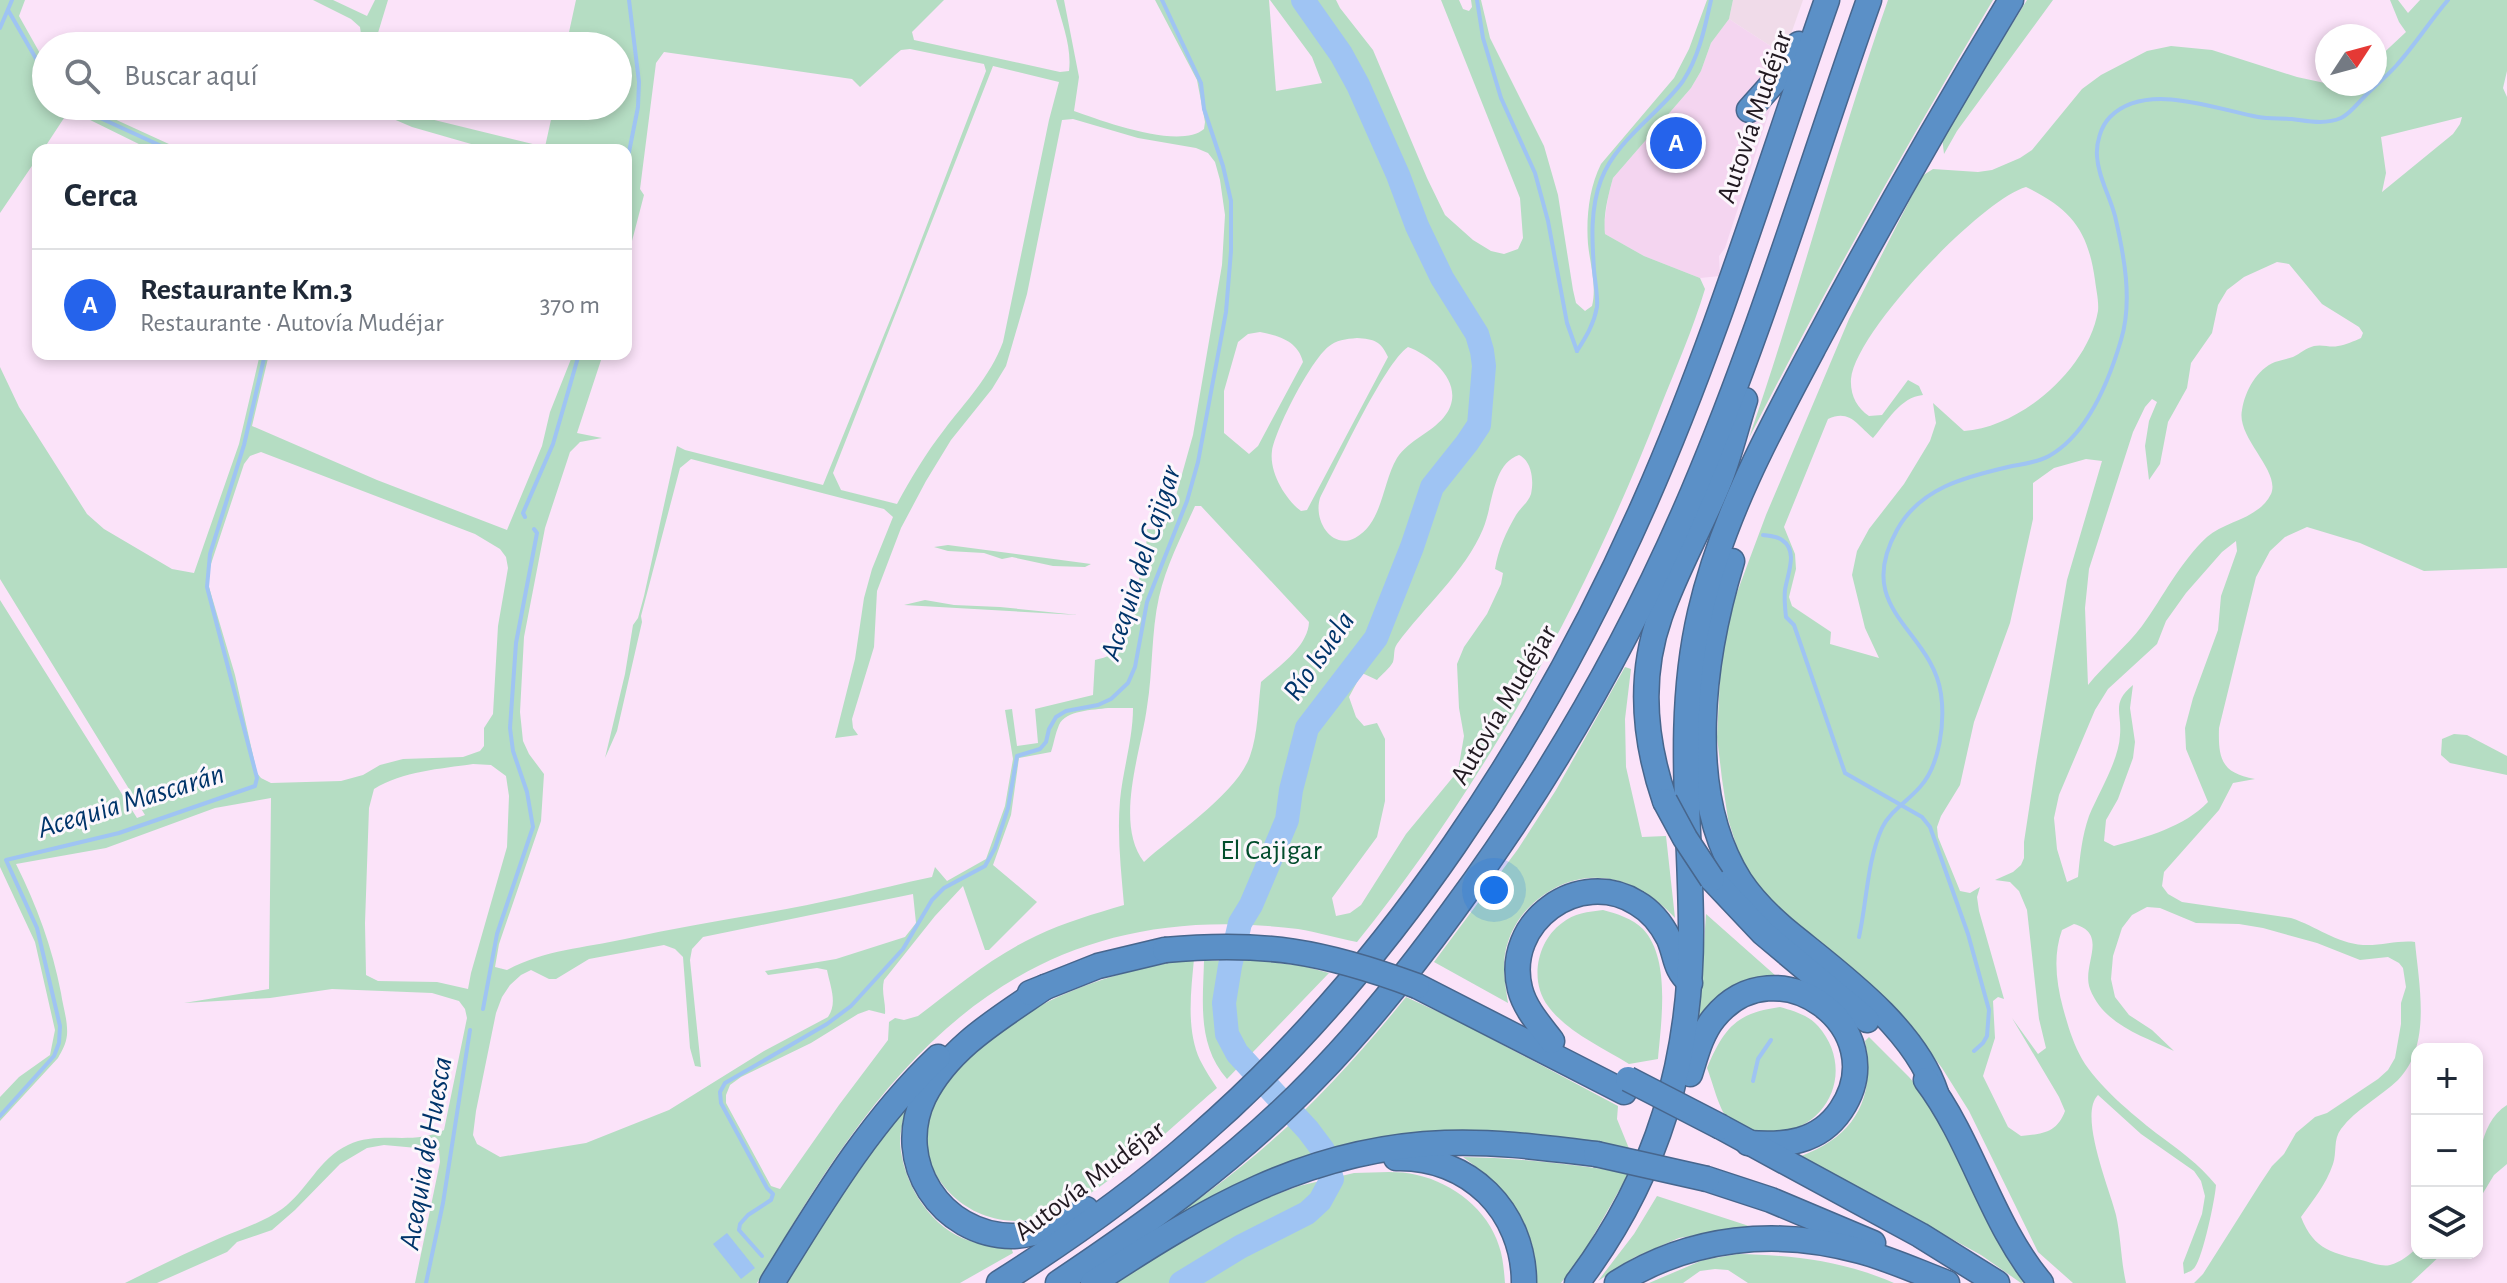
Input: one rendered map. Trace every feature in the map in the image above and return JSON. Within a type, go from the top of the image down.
[{"type":"highway","points":[[1749,110],[1791,63],[1815,0]]},
{"type":"highway","name":"Autovía Mudéjar","points":[[999,1283],[1080,1229],[1195,1140],[1287,1051],[1373,954],[1485,798],[1590,616],[1631,534],[1667,450],[1709,340],[1827,0]]},
{"type":"highway","points":[[1058,1283],[1152,1218],[1241,1148],[1314,1079],[1392,990],[1469,889],[1525,807],[1617,650],[1674,534],[1722,419],[1758,321],[1869,0]]},
{"type":"highway","points":[[1577,1283],[1624,1211],[1658,1139],[1679,1062],[1690,983],[1685,732],[1694,645],[1706,588],[1735,505],[1816,342],[1918,154],[2011,0]]},
{"type":"highway","points":[[1709,340],[1702,325],[1714,275]]},
{"type":"highway","points":[[1758,321],[1762,346],[1726,463],[1663,605],[1651,648],[1645,683],[1645,716],[1653,764],[1665,801],[1685,838],[1712,879],[1736,907],[1900,1051],[1936,1093]]},
{"type":"highway","points":[[1816,342],[1806,383],[1741,535],[1719,607],[1705,692],[1704,740],[1710,803],[1729,860],[1748,892],[1780,925],[1839,973],[1889,1021],[1924,1065],[2017,1247],[2041,1283]]},
{"type":"highway","points":[[1552,1041],[1524,1000],[1518,964],[1529,929],[1545,910],[1566,897],[1578,893],[1614,893],[1637,903],[1663,929],[1670,940],[1679,972],[1690,983]]},
{"type":"highway","points":[[772,1283],[854,1155],[890,1108],[919,1075],[975,1025],[1020,997],[1098,966],[1165,950],[1231,946],[1292,950],[1352,963],[1417,986],[1626,1085],[1719,1134],[1972,1283]]},
{"type":"highway","points":[[1417,986],[1456,993],[1552,1041],[1626,1085]]},
{"type":"highway","points":[[1045,987],[966,1044],[941,1071],[926,1095],[916,1121],[914,1146],[926,1186],[941,1206],[961,1222],[985,1232],[1015,1236],[1030,1234],[1061,1223],[1096,1202],[1177,1139],[1195,1140]]},
{"type":"highway","points":[[1658,1139],[1673,1128],[1699,1048],[1706,1031],[1721,1011],[1740,997],[1762,990],[1785,989],[1808,995],[1827,1008],[1848,1036],[1854,1058],[1850,1093],[1831,1122],[1812,1136],[1789,1144],[1748,1143]]},
{"type":"highway","points":[[1719,1134],[1748,1143],[1900,1224],[1997,1283]]},
{"type":"highway","points":[[1093,1283],[1178,1228],[1232,1199],[1287,1175],[1373,1151],[1420,1144],[1472,1143],[1596,1154],[1707,1179],[1834,1224],[1895,1253],[1947,1283]]},
{"type":"highway","points":[[1373,1151],[1387,1158],[1421,1159],[1446,1165],[1481,1185],[1499,1204],[1513,1227],[1521,1253],[1524,1283]]},
{"type":"highway","points":[[1617,1283],[1656,1261],[1684,1251],[1758,1238],[1834,1244],[1888,1260],[1947,1283]]},
{"type":"shaded area","points":[[1733,0],[1803,0],[1785,51],[1772,47],[1729,19]]},
{"type":"shaded area","points":[[1729,19],[1788,54],[1725,248],[1719,256],[1720,276],[1700,278],[1644,256],[1605,234],[1604,225],[1613,178],[1691,88],[1711,43]]},
{"type":"green space","points":[[0,0],[25,0],[19,16],[32,39],[32,120],[63,120],[47,144],[32,144],[32,166],[0,213]]},
{"type":"green space","points":[[313,0],[333,0],[367,16],[375,0],[388,0],[378,32],[361,32],[360,27],[351,19]]},
{"type":"green space","name":"El Cajigar","points":[[576,0],[944,0],[912,32],[914,40],[1060,72],[1069,71],[1070,62],[1056,0],[1064,0],[1079,77],[1074,111],[1140,132],[1178,136],[1193,135],[1204,129],[1205,122],[1197,80],[1155,0],[1269,0],[1276,91],[1322,83],[1312,57],[1270,0],[1336,0],[1373,50],[1445,215],[1473,240],[1491,251],[1504,254],[1518,249],[1523,238],[1520,198],[1441,0],[1459,0],[1463,9],[1469,11],[1471,0],[1481,0],[1490,38],[1544,146],[1558,195],[1576,303],[1585,311],[1592,306],[1594,291],[1588,214],[1601,164],[1674,78],[1689,49],[1707,0],[1733,0],[1729,19],[1711,43],[1691,88],[1613,178],[1606,206],[1605,234],[1644,256],[1700,278],[1705,289],[1678,363],[1600,550],[1529,687],[1448,818],[1357,942],[1298,929],[1226,924],[1159,929],[1098,942],[1041,965],[988,996],[939,1036],[892,1084],[836,1157],[757,1283],[415,1283],[440,1162],[439,1150],[384,1145],[367,1148],[340,1164],[272,1230],[237,1242],[227,1252],[157,1283],[125,1283],[275,1214],[291,1202],[329,1158],[348,1145],[372,1139],[421,1137],[444,1130],[467,1018],[459,1001],[432,993],[332,989],[270,998],[184,1003],[269,989],[271,798],[215,808],[106,848],[16,864],[48,943],[61,993],[67,1035],[58,1058],[0,1121],[0,1097],[19,1077],[50,1055],[55,1030],[35,942],[0,867],[0,600],[137,818],[145,815],[0,579],[0,367],[19,407],[87,514],[104,529],[172,569],[194,573],[239,444],[259,360],[268,360],[252,426],[377,480],[507,530],[542,446],[550,412],[571,360],[601,360],[577,433],[602,438],[580,442],[570,452],[545,528],[524,637],[520,712],[523,741],[544,774],[541,821],[499,944],[495,967],[507,970],[564,950],[806,905],[932,877],[935,867],[947,881],[986,859],[1005,806],[1013,759],[1005,710],[1012,709],[1017,746],[1038,743],[1035,709],[1093,695],[1095,660],[1111,654],[1123,643],[1146,551],[1147,529],[1162,530],[1170,517],[1193,435],[1222,265],[1225,215],[1220,180],[1215,162],[1208,153],[1196,148],[1138,138],[1073,119],[1062,120],[1027,294],[1006,366],[992,389],[951,440],[926,481],[901,528],[877,591],[874,647],[852,719],[858,735],[835,738],[855,659],[864,598],[893,517],[884,509],[691,459],[680,468],[641,616],[617,731],[605,758],[633,625],[644,596],[677,446],[823,485],[986,71],[984,64],[910,49],[901,50],[860,87],[852,79],[664,52],[656,63],[640,189],[644,195],[632,241],[632,144],[546,144],[551,120],[632,120],[632,32],[569,32]],"holes":[[[993,66],[1059,82],[1003,342],[991,366],[931,448],[897,504],[841,490],[833,473]],[[1260,332],[1287,341],[1297,349],[1303,362],[1258,446],[1249,454],[1224,433],[1224,391],[1238,342],[1248,334]],[[1357,338],[1376,342],[1388,357],[1307,510],[1301,511],[1284,492],[1273,468],[1275,441],[1312,366],[1334,343]],[[1408,347],[1418,352],[1445,374],[1452,395],[1450,406],[1433,428],[1397,458],[1371,523],[1355,538],[1339,540],[1332,537],[1322,524],[1320,498],[1386,373]],[[261,452],[475,534],[500,549],[506,557],[508,568],[498,626],[493,714],[484,728],[484,746],[480,751],[463,757],[403,759],[341,781],[271,783],[261,778],[257,773],[235,675],[209,587],[209,570],[244,464],[250,456]],[[1519,455],[1527,462],[1532,489],[1500,548],[1495,569],[1503,573],[1501,584],[1457,664],[1464,736],[1458,771],[1406,834],[1361,905],[1350,913],[1336,916],[1332,898],[1377,837],[1385,801],[1385,739],[1377,723],[1364,726],[1356,717],[1349,697],[1362,673],[1377,680],[1390,667],[1397,644],[1466,560],[1483,529],[1498,476],[1510,460]],[[1195,506],[1201,506],[1309,622],[1298,648],[1261,682],[1255,739],[1243,770],[1203,813],[1144,862],[1135,846],[1130,808],[1147,707],[1155,624],[1162,585]],[[1108,708],[1133,708],[1119,813],[1124,905],[1036,936],[990,962],[918,1016],[904,1020],[895,1018],[889,1022],[888,1040],[780,1189],[771,1186],[726,1103],[730,1085],[811,1043],[858,1014],[869,1010],[885,1014],[884,980],[963,886],[985,950],[989,950],[1037,902],[993,865],[1011,815],[1019,758],[1051,752],[1058,728],[1068,716]],[[473,764],[491,765],[506,776],[509,796],[507,847],[468,989],[437,982],[378,981],[366,975],[369,808],[374,789],[409,774]],[[913,894],[916,923],[905,937],[836,959],[765,971],[768,975],[817,968],[827,970],[833,1000],[828,1017],[764,1051],[669,1110],[586,1143],[500,1157],[477,1144],[473,1135],[476,1111],[496,1013],[502,997],[521,975],[531,970],[556,979],[589,959],[664,945],[675,949],[683,957],[690,1048],[695,1066],[701,1067],[690,960],[692,949],[703,937]]]},
{"type":"green space","points":[[1888,0],[1993,0],[1867,217],[1749,438],[1852,109]]},
{"type":"green space","points":[[2027,0],[2053,0],[1957,131],[1944,154],[1942,137]]},
{"type":"green space","points":[[2390,0],[2398,0],[2408,13],[2420,0],[2507,0],[2507,71],[2503,88],[2507,97],[2507,568],[2424,571],[2360,543],[2307,527],[2285,537],[2270,551],[2256,577],[2219,728],[2224,763],[2235,773],[2255,779],[2233,783],[2219,810],[2164,872],[2162,886],[2168,894],[2182,902],[2291,918],[2353,944],[2415,942],[2421,1014],[2417,1043],[2411,1043],[2411,1061],[2398,1080],[2341,1129],[2330,1172],[2301,1217],[2319,1244],[2344,1256],[2387,1265],[2411,1253],[2411,1259],[2437,1259],[2411,1283],[2194,1283],[2296,1133],[2315,1117],[2327,1113],[2388,1070],[2395,1058],[2401,1003],[2406,987],[2403,968],[2388,957],[2360,960],[2317,943],[2263,928],[2196,923],[2160,908],[2147,907],[2132,915],[2122,928],[2113,956],[2111,979],[2115,997],[2129,1015],[2152,1030],[2174,1051],[2126,1028],[2096,1001],[2088,980],[2093,943],[2085,929],[2074,924],[2062,930],[2057,949],[2056,969],[2061,998],[2073,1041],[2089,1069],[2126,1108],[2209,1177],[2216,1185],[2213,1203],[2198,1261],[2192,1270],[2184,1274],[2183,1263],[2202,1214],[2205,1196],[2201,1181],[2194,1171],[2141,1134],[2098,1095],[2093,1105],[2093,1135],[2116,1215],[2126,1283],[2073,1283],[2038,1252],[1969,1111],[1918,1036],[1791,921],[1755,884],[1740,857],[1728,819],[1717,737],[1720,677],[1729,614],[1766,515],[1849,319],[1922,176],[1933,169],[1992,170],[2020,158],[2032,150],[2082,89],[2101,75],[2147,51],[2171,46],[2212,50],[2315,81],[2315,96],[2387,96],[2387,50],[2406,32]],"holes":[[[2462,117],[2453,134],[2382,192],[2386,173],[2381,137]],[[2026,187],[2066,213],[2088,247],[2098,299],[2092,333],[2081,354],[2049,391],[2008,419],[1964,431],[1933,403],[1936,423],[1930,441],[1857,551],[1852,575],[1865,628],[1879,658],[1830,644],[1831,632],[1792,606],[1789,597],[1796,569],[1795,554],[1784,527],[1828,419],[1848,417],[1873,438],[1901,405],[1923,395],[1919,386],[1908,380],[1882,415],[1869,416],[1853,396],[1851,379],[1858,358],[1896,301],[1923,270],[1980,216]],[[2277,262],[2289,264],[2322,304],[2359,327],[2363,333],[2361,338],[2344,345],[2311,347],[2269,365],[2257,375],[2246,395],[2242,421],[2245,432],[2270,475],[2271,494],[2258,509],[2214,532],[2197,547],[2142,626],[2088,685],[2085,608],[2089,569],[2133,432],[2145,407],[2152,399],[2157,402],[2149,421],[2145,446],[2149,480],[2160,464],[2168,422],[2187,388],[2191,363],[2212,333],[2218,305],[2227,290],[2244,277]],[[2086,459],[2102,461],[2067,580],[2036,763],[2024,858],[2013,872],[1995,880],[2010,882],[2019,891],[2027,910],[2039,1019],[2046,1048],[2038,1054],[2012,1018],[2065,1111],[2053,1128],[2021,1136],[2008,1127],[1983,1076],[1995,1038],[1993,1001],[1998,997],[2004,999],[1979,911],[1977,897],[1980,887],[1970,893],[1960,891],[1938,837],[1937,827],[1960,785],[1974,722],[2010,623],[2033,519],[2033,483],[2054,468]],[[2236,541],[2237,551],[2221,596],[2218,630],[2185,728],[2186,749],[2208,802],[2188,818],[2152,835],[2114,846],[2104,841],[2106,820],[2118,799],[2133,758],[2135,742],[2130,708],[2133,685],[2120,703],[2119,745],[2089,816],[2078,877],[2067,882],[2057,849],[2054,818],[2059,795],[2095,710],[2108,689],[2157,644],[2166,621],[2222,552]]]},
{"type":"green space","points":[[90,120],[117,120],[169,144],[139,144]]},
{"type":"green space","points":[[396,120],[434,120],[533,144],[471,144]]},
{"type":"green space","points":[[948,545],[1091,564],[1085,567],[1053,566],[1012,557],[1002,559],[984,553],[934,547]]},
{"type":"green space","points":[[925,600],[954,605],[1078,615],[904,605]]},
{"type":"green space","points":[[1625,667],[1631,669],[1625,719],[1626,767],[1642,837],[1666,836],[1675,918],[1646,893],[1614,880],[1579,879],[1562,885],[1532,904],[1514,928],[1504,964],[1508,1003],[1434,962],[1518,849],[1556,790]]},
{"type":"green space","points":[[2454,734],[2467,735],[2507,756],[2507,775],[2450,763],[2441,755],[2442,739]]},
{"type":"green space","points":[[1603,910],[1639,925],[1652,942],[1658,957],[1662,1010],[1658,1059],[1629,1064],[1565,1024],[1542,996],[1538,962],[1553,931],[1571,917]]},
{"type":"green space","points":[[1706,914],[1776,976],[1745,983],[1704,1018],[1699,1016]]},
{"type":"green space","points":[[1194,959],[1193,1036],[1200,1060],[1217,1088],[1106,1182],[1082,1199],[1036,1219],[1008,1221],[983,1215],[961,1202],[943,1185],[931,1164],[926,1141],[929,1115],[942,1090],[965,1062],[992,1037],[1022,1016],[1088,985],[1158,965]]},
{"type":"green space","points":[[1252,960],[1303,966],[1329,973],[1227,1079],[1217,1066],[1206,1038],[1204,961]]},
{"type":"green space","points":[[1406,997],[1456,1020],[1618,1106],[1617,1119],[1630,1151],[1521,1133],[1457,1132],[1169,1221],[1287,1127],[1349,1064]]},
{"type":"green space","points":[[1780,1007],[1805,1016],[1818,1026],[1830,1045],[1835,1065],[1834,1084],[1827,1102],[1815,1116],[1798,1127],[1778,1132],[1740,1127],[1725,1115],[1707,1068],[1719,1042],[1733,1025],[1752,1013]]},
{"type":"green space","points":[[1869,1037],[1928,1099],[2027,1281],[2021,1283],[1981,1255],[1801,1156],[1835,1138],[1857,1112],[1867,1080],[1865,1041]]},
{"type":"green space","points":[[2507,1105],[2507,1164],[2494,1175],[2483,1193],[2483,1141],[2497,1113]]},
{"type":"green space","points":[[906,1106],[901,1129],[902,1158],[919,1199],[949,1231],[974,1242],[1011,1247],[1013,1253],[960,1283],[785,1283],[852,1178]]},
{"type":"green space","points":[[1463,1157],[1546,1162],[1629,1173],[1584,1252],[1561,1283],[1536,1283],[1532,1244],[1517,1211],[1493,1182]]},
{"type":"green space","points":[[1354,1173],[1409,1173],[1456,1191],[1478,1210],[1494,1233],[1505,1283],[1105,1283],[1242,1207],[1299,1186]]},
{"type":"green space","points":[[1657,1196],[1749,1226],[1679,1238],[1635,1257],[1598,1281],[1634,1234]]},
{"type":"green space","points":[[1738,1254],[1818,1261],[1856,1269],[1894,1283],[1748,1283],[1728,1270],[1715,1269],[1700,1271],[1683,1283],[1649,1283],[1703,1260]]},
{"type":"water","points":[[727,1233],[755,1268],[741,1279],[713,1244]]},
{"type":"waterway","name":"Acequia Mascarán","points":[[0,28],[12,0]]},
{"type":"waterway","name":"Acequia de Huesca","points":[[629,0],[639,82],[631,144]]},
{"type":"waterway","name":"Acequia del Cajigar","points":[[762,1256],[739,1230],[740,1224],[771,1200],[773,1194],[721,1103],[720,1092],[725,1083],[827,1024],[851,1006],[903,949],[932,900],[944,888],[985,866],[995,848],[1008,808],[1017,756],[1040,749],[1056,717],[1066,711],[1098,705],[1111,699],[1128,683],[1135,667],[1147,602],[1187,501],[1198,462],[1226,312],[1231,251],[1231,201],[1204,109],[1201,83],[1162,0]]},
{"type":"waterway","name":"Río Isuela","points":[[1181,1283],[1240,1247],[1307,1213],[1320,1201],[1332,1179],[1323,1150],[1237,1053],[1227,1034],[1224,1003],[1230,966],[1240,923],[1251,905],[1287,820],[1291,790],[1307,728],[1376,638],[1432,487],[1479,425],[1484,366],[1477,334],[1442,278],[1417,226],[1358,85],[1341,54],[1303,0]]},
{"type":"waterway","points":[[1477,0],[1483,38],[1501,98],[1535,173],[1548,221],[1567,323],[1577,351]]},
{"type":"waterway","points":[[1577,351],[1592,325],[1597,307],[1593,225],[1601,180],[1617,152],[1689,72],[1711,0]]},
{"type":"waterway","points":[[1859,937],[1877,841],[1890,816],[1927,778],[1936,755],[1942,717],[1941,694],[1935,672],[1889,600],[1884,581],[1886,558],[1897,530],[1918,504],[1931,494],[1960,480],[2049,456],[2075,434],[2095,405],[2116,356],[2125,325],[2127,294],[2115,216],[2098,164],[2097,146],[2104,125],[2125,106],[2161,99],[2181,100],[2262,118],[2323,122],[2341,118],[2396,66],[2448,0]]},
{"type":"waterway","name":"Acequia Mascarán","points":[[8,10],[32,52]]},
{"type":"waterway","name":"Acequia Mascarán","points":[[105,120],[157,144]]},
{"type":"waterway","name":"Acequia Mascarán","points":[[0,1116],[54,1056],[60,1026],[37,928],[6,860],[119,833],[255,786],[257,778],[207,587],[210,554],[244,445],[264,360]]},
{"type":"waterway","name":"Acequia de Huesca","points":[[525,517],[523,513],[553,444],[577,360]]},
{"type":"waterway","name":"Acequia de Huesca","points":[[483,1009],[497,934],[533,827],[510,728],[516,643],[537,533],[534,529]]},
{"type":"waterway","points":[[1763,535],[1780,539],[1790,550],[1791,564],[1785,593],[1786,617],[1794,625],[1845,773],[1922,817],[1930,827],[1968,934],[1989,1010],[1987,1036],[1974,1051]]},
{"type":"waterway","name":"Acequia de Huesca","points":[[426,1283],[443,1203],[470,1030]]},
{"type":"waterway","points":[[1753,1081],[1758,1059],[1771,1040]]},
{"type":"place","name":"Restaurante Km.3","points":[[1676,143]]}]
